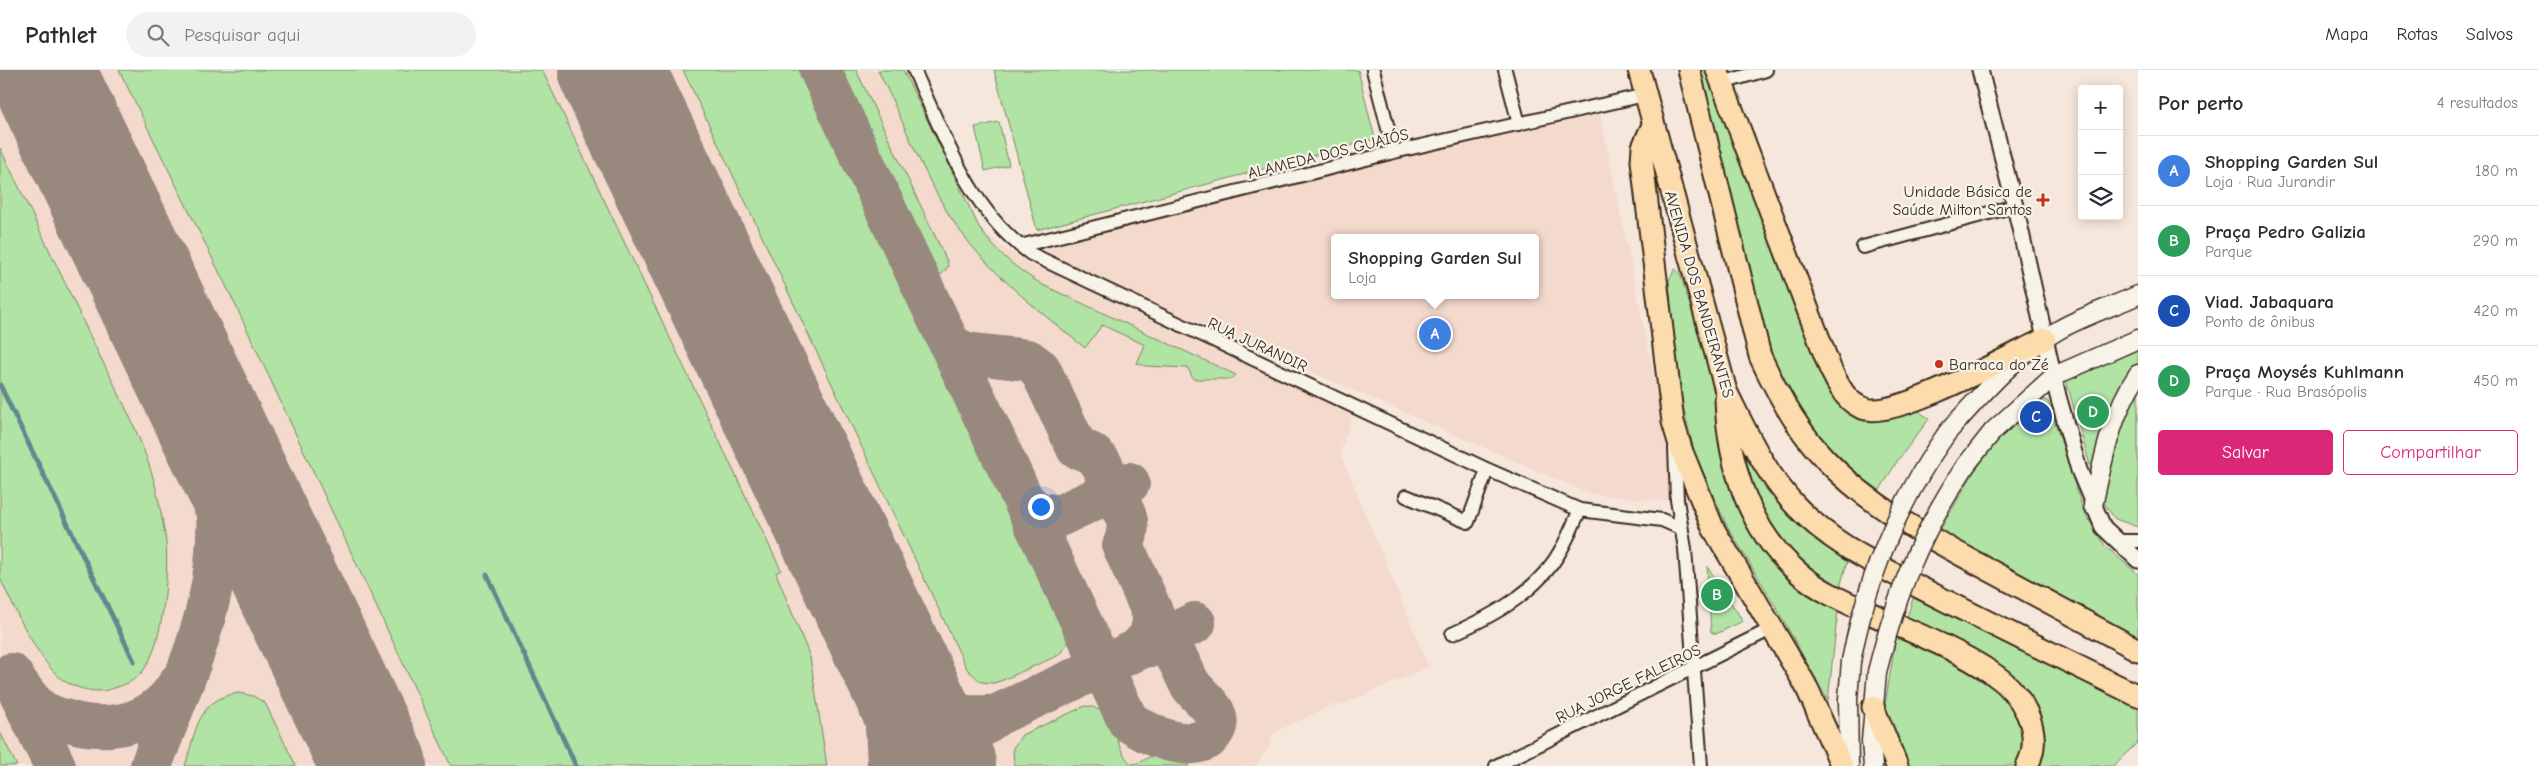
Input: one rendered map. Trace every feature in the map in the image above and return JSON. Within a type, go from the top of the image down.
[{"type":"highway","name":"AVENIDA DOS BANDEIRANTES","points":[[1639,70],[1726,391],[1763,461],[1796,506],[1819,529],[1841,544],[1891,572],[2138,696]]},
{"type":"highway","points":[[1689,70],[1760,356],[1774,387],[1794,420],[1824,458],[1857,489],[1909,526],[2138,650]]},
{"type":"highway","points":[[1720,77],[1830,368],[1841,390],[1853,403],[1867,410],[1886,410],[1912,402],[2045,339]]},
{"type":"highway","points":[[1653,125],[1643,147],[1642,161],[1674,422],[1682,452],[1713,528],[1805,684],[1842,766]]},
{"type":"highway","points":[[1726,391],[1727,425],[1735,465],[1757,522],[1774,548],[1801,575],[1831,595],[1942,646],[1993,673],[2023,705],[2032,723],[2033,743],[2027,766]]},
{"type":"highway","points":[[1873,707],[1897,766]]},
{"type":"main road","points":[[1849,766],[1848,699],[1850,661],[1863,602],[1888,536],[1921,472],[1947,432],[2007,370],[2045,339],[2059,330],[2138,295]]},
{"type":"main road","points":[[1873,766],[1873,707],[1877,672],[1895,607],[1917,549],[1939,506],[1966,465],[1993,430],[2054,376],[2138,339]]},
{"type":"main road","points":[[2093,506],[2111,428],[2121,402],[2138,374]]},
{"type":"street","name":"RUA JURANDIR","points":[[914,70],[951,152],[978,201],[1020,246],[1047,262],[1487,470],[1580,510],[1662,520],[1680,528]]},
{"type":"street","points":[[1373,70],[1394,152]]},
{"type":"street","points":[[1505,70],[1519,124]]},
{"type":"street","points":[[1720,77],[1766,70]]},
{"type":"street","points":[[1980,70],[2015,206],[2054,376],[2079,470],[2103,527],[2138,560]]},
{"type":"street","name":"ALAMEDA DOS GUAIÓS","points":[[1020,246],[1394,152],[1645,95]]},
{"type":"street","points":[[1863,248],[2015,206]]},
{"type":"street","points":[[1674,422],[1677,500],[1680,528],[1685,549],[1701,766]]},
{"type":"street","points":[[1406,496],[1468,522],[1487,470]]},
{"type":"street","points":[[1452,634],[1488,618],[1530,590],[1562,550],[1580,510]]},
{"type":"street","points":[[2116,541],[2138,541]]},
{"type":"street","name":"RUA JORGE FALEIROS","points":[[1496,766],[1695,669],[1773,628]]},
{"type":"shaded area","points":[[0,70],[905,70],[981,228],[1002,247],[1030,264],[1353,414],[1340,453],[1429,667],[1336,707],[1334,704],[1273,733],[1269,748],[1255,766],[0,766]]},
{"type":"shaded area","points":[[1600,114],[1662,416],[1688,503],[1590,494],[1037,252],[1209,202],[1380,159]]},
{"type":"green space","points":[[119,70],[542,70],[781,570],[776,573],[810,657],[827,766],[451,766],[235,304]]},
{"type":"green space","points":[[683,70],[804,70],[1067,627],[1067,644],[1059,655],[994,683],[981,682],[967,669]]},
{"type":"green space","points":[[833,70],[856,70],[947,261],[948,267],[941,275],[931,273],[923,261]]},
{"type":"green space","points":[[878,70],[903,70],[980,229],[1008,260],[1043,285],[1236,375],[1231,379],[1193,379],[1188,368],[1145,366],[1137,363],[1145,345],[1102,325],[1085,348],[1026,300],[972,246],[943,205],[925,172]]},
{"type":"green space","points":[[994,70],[1358,70],[1375,139],[1037,230]]},
{"type":"green space","points":[[1697,70],[1711,70],[1834,393],[1915,408],[1929,419],[1898,460],[1878,493],[1844,462],[1816,430],[1792,395],[1771,353]]},
{"type":"green space","points":[[999,122],[1009,165],[985,171],[975,127]]},
{"type":"green space","points":[[0,148],[132,421],[156,487],[165,535],[167,566],[161,625],[150,659],[143,671],[134,680],[108,690],[83,689],[66,682],[56,675],[37,650],[0,578]]},
{"type":"green space","points":[[1675,269],[1680,273],[1717,391],[1731,484],[1838,609],[1828,701],[1776,607],[1726,524],[1694,451],[1682,402],[1674,342],[1669,280]]},
{"type":"green space","points":[[2138,346],[2138,363],[2133,370],[2093,476],[2066,380]]},
{"type":"green space","points":[[2138,384],[2138,527],[2115,519],[2101,499],[2116,429]]},
{"type":"green space","points":[[2045,399],[2049,403],[2083,510],[2106,547],[2138,574],[2138,637],[1940,530],[1974,472],[1999,439]]},
{"type":"green space","points":[[1738,447],[1786,510],[1812,535],[1847,562],[1839,591],[1798,560],[1772,531],[1757,503]]},
{"type":"green space","points":[[1707,566],[1743,621],[1716,634],[1711,632]]},
{"type":"green space","points":[[1913,598],[2138,705],[2138,742],[2113,766],[2036,766],[2040,720],[1906,621]]},
{"type":"green space","points":[[1896,637],[1940,655],[1965,668],[1988,682],[2007,699],[2019,719],[2023,741],[2016,766],[1907,766],[1887,718],[1885,705]]},
{"type":"green space","points":[[239,693],[253,696],[265,703],[296,766],[185,766],[196,729],[206,709],[225,696]]},
{"type":"green space","points":[[1085,706],[1095,708],[1103,713],[1113,729],[1125,757],[1131,764],[1153,756],[1164,755],[1185,758],[1189,766],[1014,766],[1013,748],[1022,735]]},
{"type":"green space","points":[[0,732],[17,766],[0,766]]},
{"type":"waterway","points":[[0,385],[134,661]]},
{"type":"waterway","points":[[487,575],[576,766]]},
{"type":"taxiway","points":[[36,70],[45,78]]},
{"type":"taxiway","points":[[820,70],[1128,721],[1166,740],[1187,743],[1207,739],[1214,730],[1216,716],[1190,684],[1175,655],[1166,648],[1159,646],[1139,648]]},
{"type":"taxiway","points":[[950,345],[966,353],[1028,360],[1040,369],[1077,448],[1098,459],[1102,465],[1106,479],[1104,495],[1118,504],[1125,516],[1127,530],[1123,546],[1154,616],[1150,636],[1139,648]]},
{"type":"taxiway","points":[[151,766],[198,641],[211,590],[217,531],[214,432]]},
{"type":"taxiway","points":[[1023,499],[1035,512],[1059,516],[1129,483]]},
{"type":"taxiway","points":[[827,524],[874,638],[885,706],[888,766]]},
{"type":"taxiway","points":[[997,715],[1195,623]]},
{"type":"taxiway","points":[[898,672],[920,695],[941,710],[964,716],[997,715],[961,741],[941,762]]},
{"type":"taxiway","points":[[11,674],[30,700],[44,712],[84,725],[101,726],[131,722],[145,716],[158,708],[179,683]]},
{"type":"taxiway","points":[[19,692],[55,766]]},
{"type":"taxiway","points":[[912,766],[923,725]]},
{"type":"runway","points":[[41,70],[374,766]]},
{"type":"runway","points":[[611,70],[943,766]]},
{"type":"place","name":"Unidade Básica de Saúde Milton Santos","points":[[2043,200]]},
{"type":"place","name":"Shopping Garden Sul","points":[[1435,334]]},
{"type":"place","name":"Barraca do Zé","points":[[1939,364]]},
{"type":"place","name":"Praça Moysés Kuhlmann","points":[[2093,412]]},
{"type":"place","name":"Viad. Jabaquara","points":[[2036,417]]},
{"type":"place","name":"Praça Pedro Galizia","points":[[1717,595]]}]
